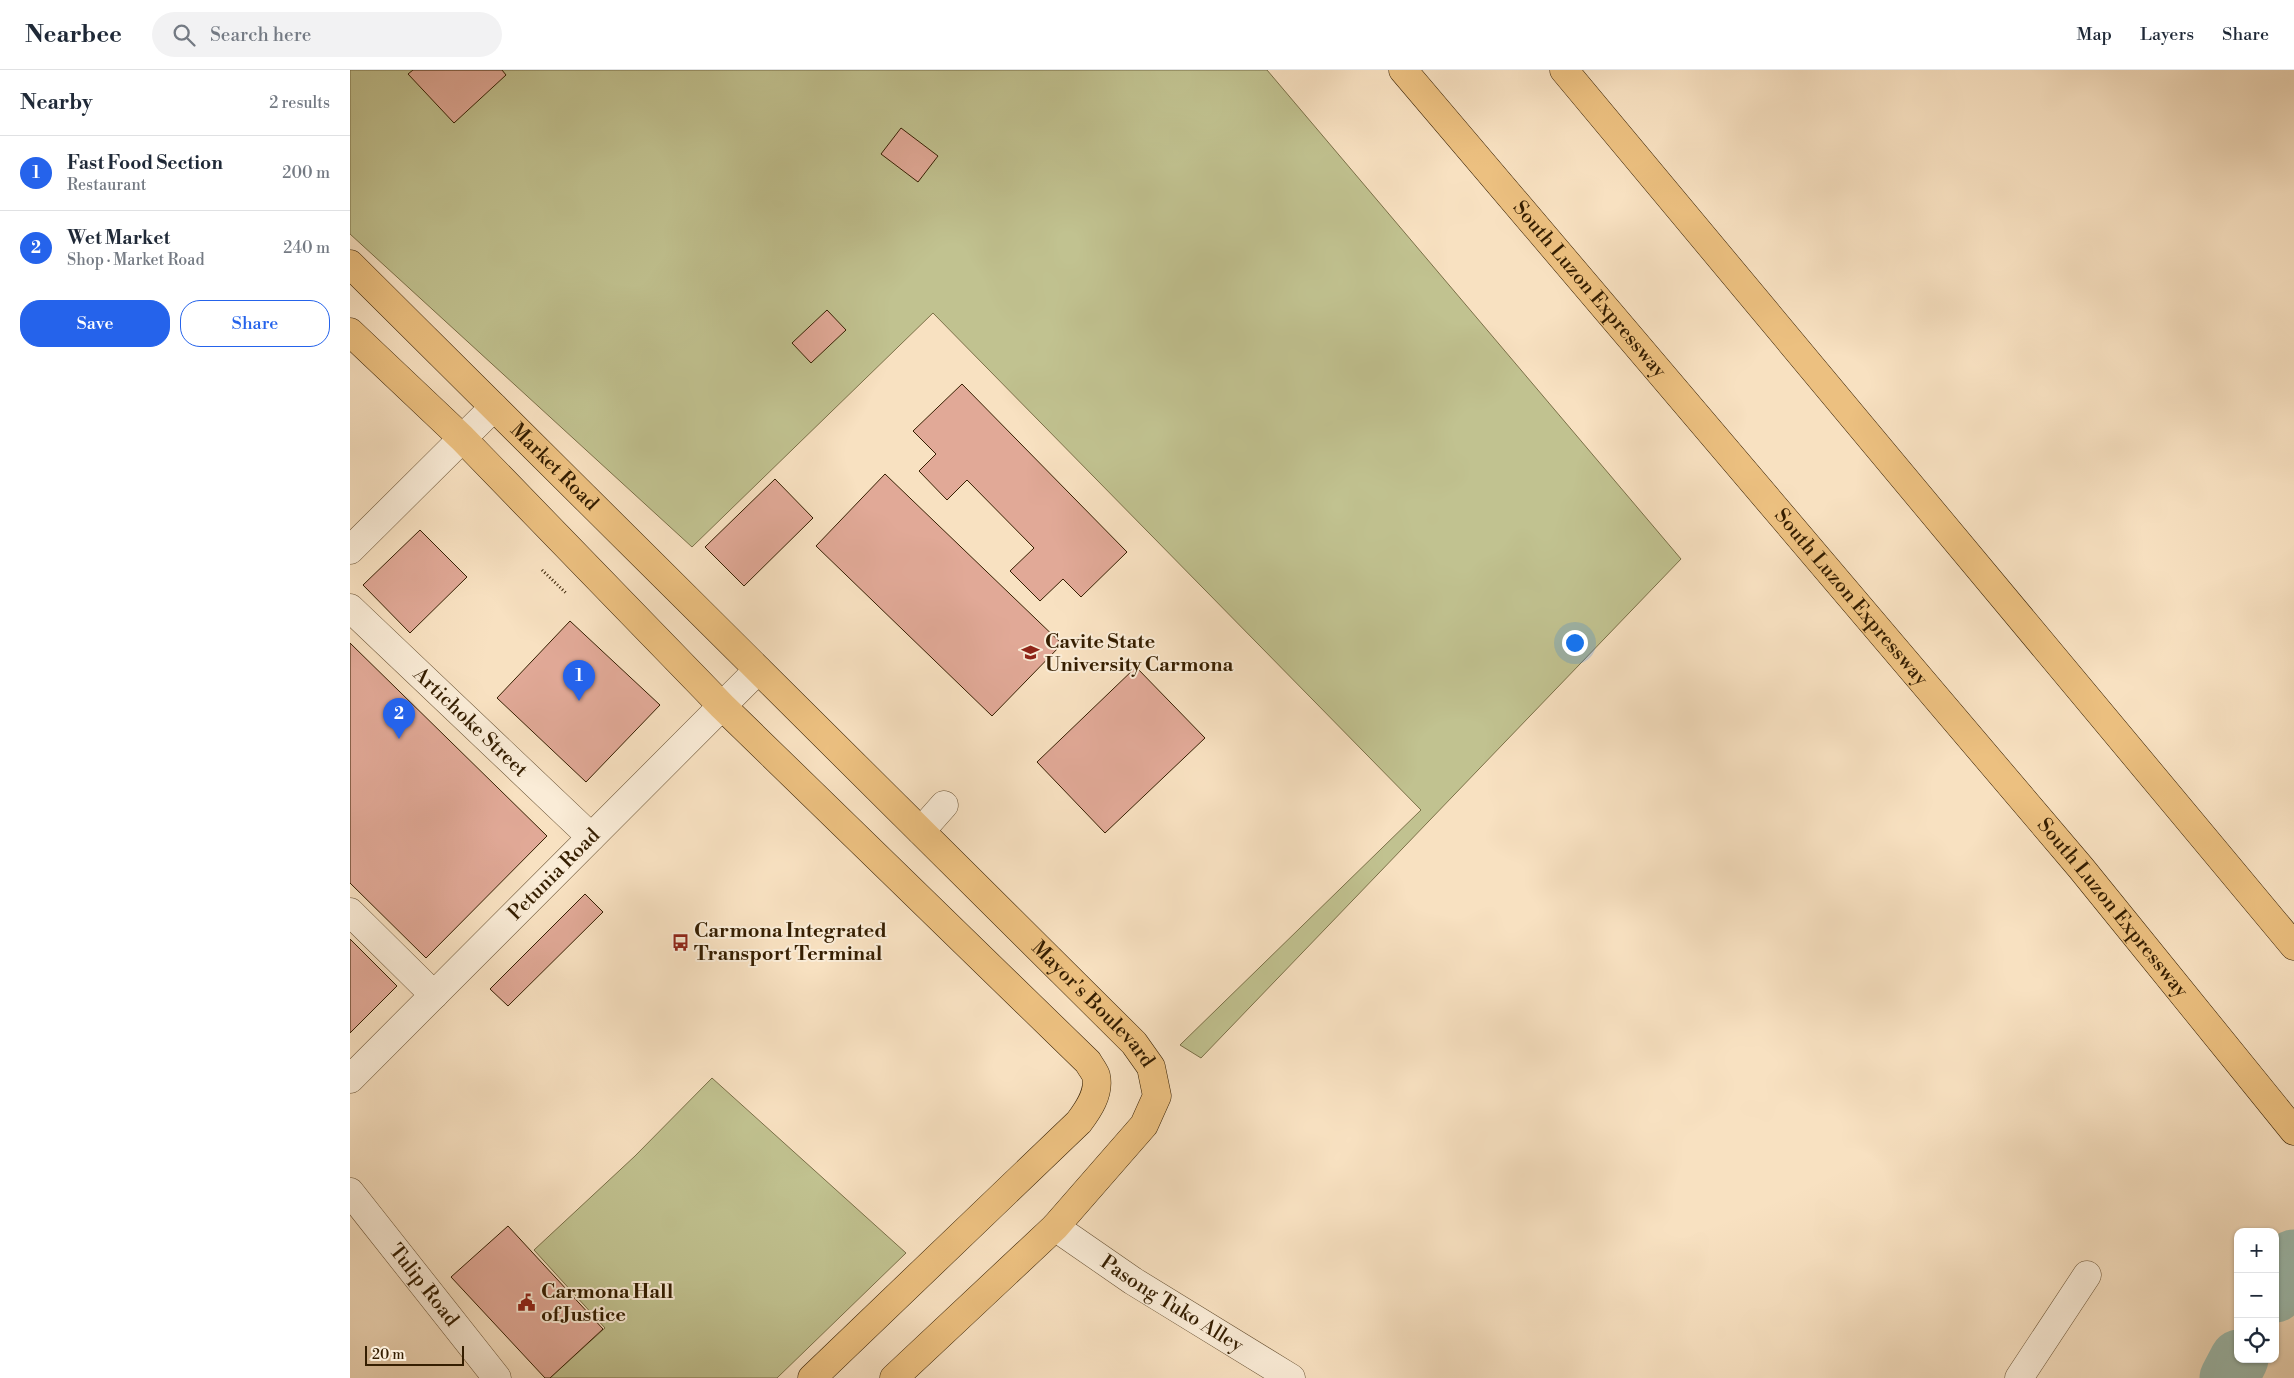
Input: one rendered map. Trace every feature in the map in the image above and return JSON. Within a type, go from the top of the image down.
[{"type":"main road","name":"South Luzon Expressway","points":[[1403,70],[2075,860],[2287,1122]]},
{"type":"main road","points":[[1564,70],[2294,946]]},
{"type":"main road","name":"Market Road","points":[[350,264],[758,670]]},
{"type":"main road","points":[[350,332],[462,438],[722,706]]},
{"type":"main road","name":"Mayor's Boulevard","points":[[758,670],[1134,1044],[1150,1067],[1157,1096],[1144,1125],[1055,1227],[894,1378]]},
{"type":"main road","name":"Mayor's Boulevard","points":[[722,706],[1088,1062],[1096,1077],[1096,1090],[1090,1106],[1079,1122],[812,1378]]},
{"type":"street","points":[[350,550],[494,407]]},
{"type":"street","name":"Artichoke Street","points":[[350,608],[592,837]]},
{"type":"street","name":"Petunia Road","points":[[350,1079],[758,670]]},
{"type":"street","points":[[921,831],[944,805]]},
{"type":"street","points":[[350,912],[434,995]]},
{"type":"street","name":"Tulip Road","points":[[350,1192],[497,1378]]},
{"type":"street","name":"Pasong Tuko Alley","points":[[1055,1227],[1133,1281],[1291,1378]]},
{"type":"street","points":[[2019,1378],[2087,1275]]},
{"type":"green space","points":[[350,70],[1267,70],[1681,559],[1201,1058],[1180,1045],[1421,810],[933,313],[692,547],[350,234]]},
{"type":"green space","points":[[712,1078],[906,1253],[777,1378],[550,1378],[605,1328],[534,1250],[635,1156]]},
{"type":"building","points":[[413,70],[502,70],[506,75],[454,123],[408,74]]},
{"type":"building","points":[[901,128],[938,156],[918,182],[881,154]]},
{"type":"building","points":[[827,310],[846,330],[811,363],[792,343]]},
{"type":"building","points":[[962,384],[1127,552],[1081,597],[1063,579],[1040,601],[1010,571],[1034,548],[967,480],[947,500],[919,471],[936,454],[913,431]]},
{"type":"building","points":[[885,474],[1062,644],[992,716],[816,546]]},
{"type":"building","points":[[775,479],[813,518],[744,586],[705,547]]},
{"type":"building","points":[[420,530],[467,577],[410,633],[363,585]]},
{"type":"building","points":[[570,621],[660,705],[586,782],[497,698]]},
{"type":"building","points":[[350,643],[547,836],[426,958],[350,883]]},
{"type":"building","points":[[1136,667],[1205,738],[1105,833],[1037,762]]},
{"type":"building","points":[[585,894],[603,912],[508,1006],[490,989]]},
{"type":"building","points":[[350,939],[397,986],[350,1033]]},
{"type":"building","name":"Carmona Hall of Justice","points":[[508,1226],[603,1329],[550,1378],[545,1378],[451,1277]]},
{"type":"waterway","points":[[2279,1286],[2294,1259]]},
{"type":"waterway","points":[[2229,1378],[2237,1363]]},
{"type":"place","name":"Cavite State University Carmona","points":[[1031,653]]},
{"type":"place","name":"Fast Food Section","points":[[579,701]]},
{"type":"place","name":"Wet Market","points":[[399,739]]},
{"type":"place","name":"Carmona Integrated Transport Terminal","points":[[680,943]]},
{"type":"place","name":"Carmona Hall of Justice","points":[[527,1303]]}]
